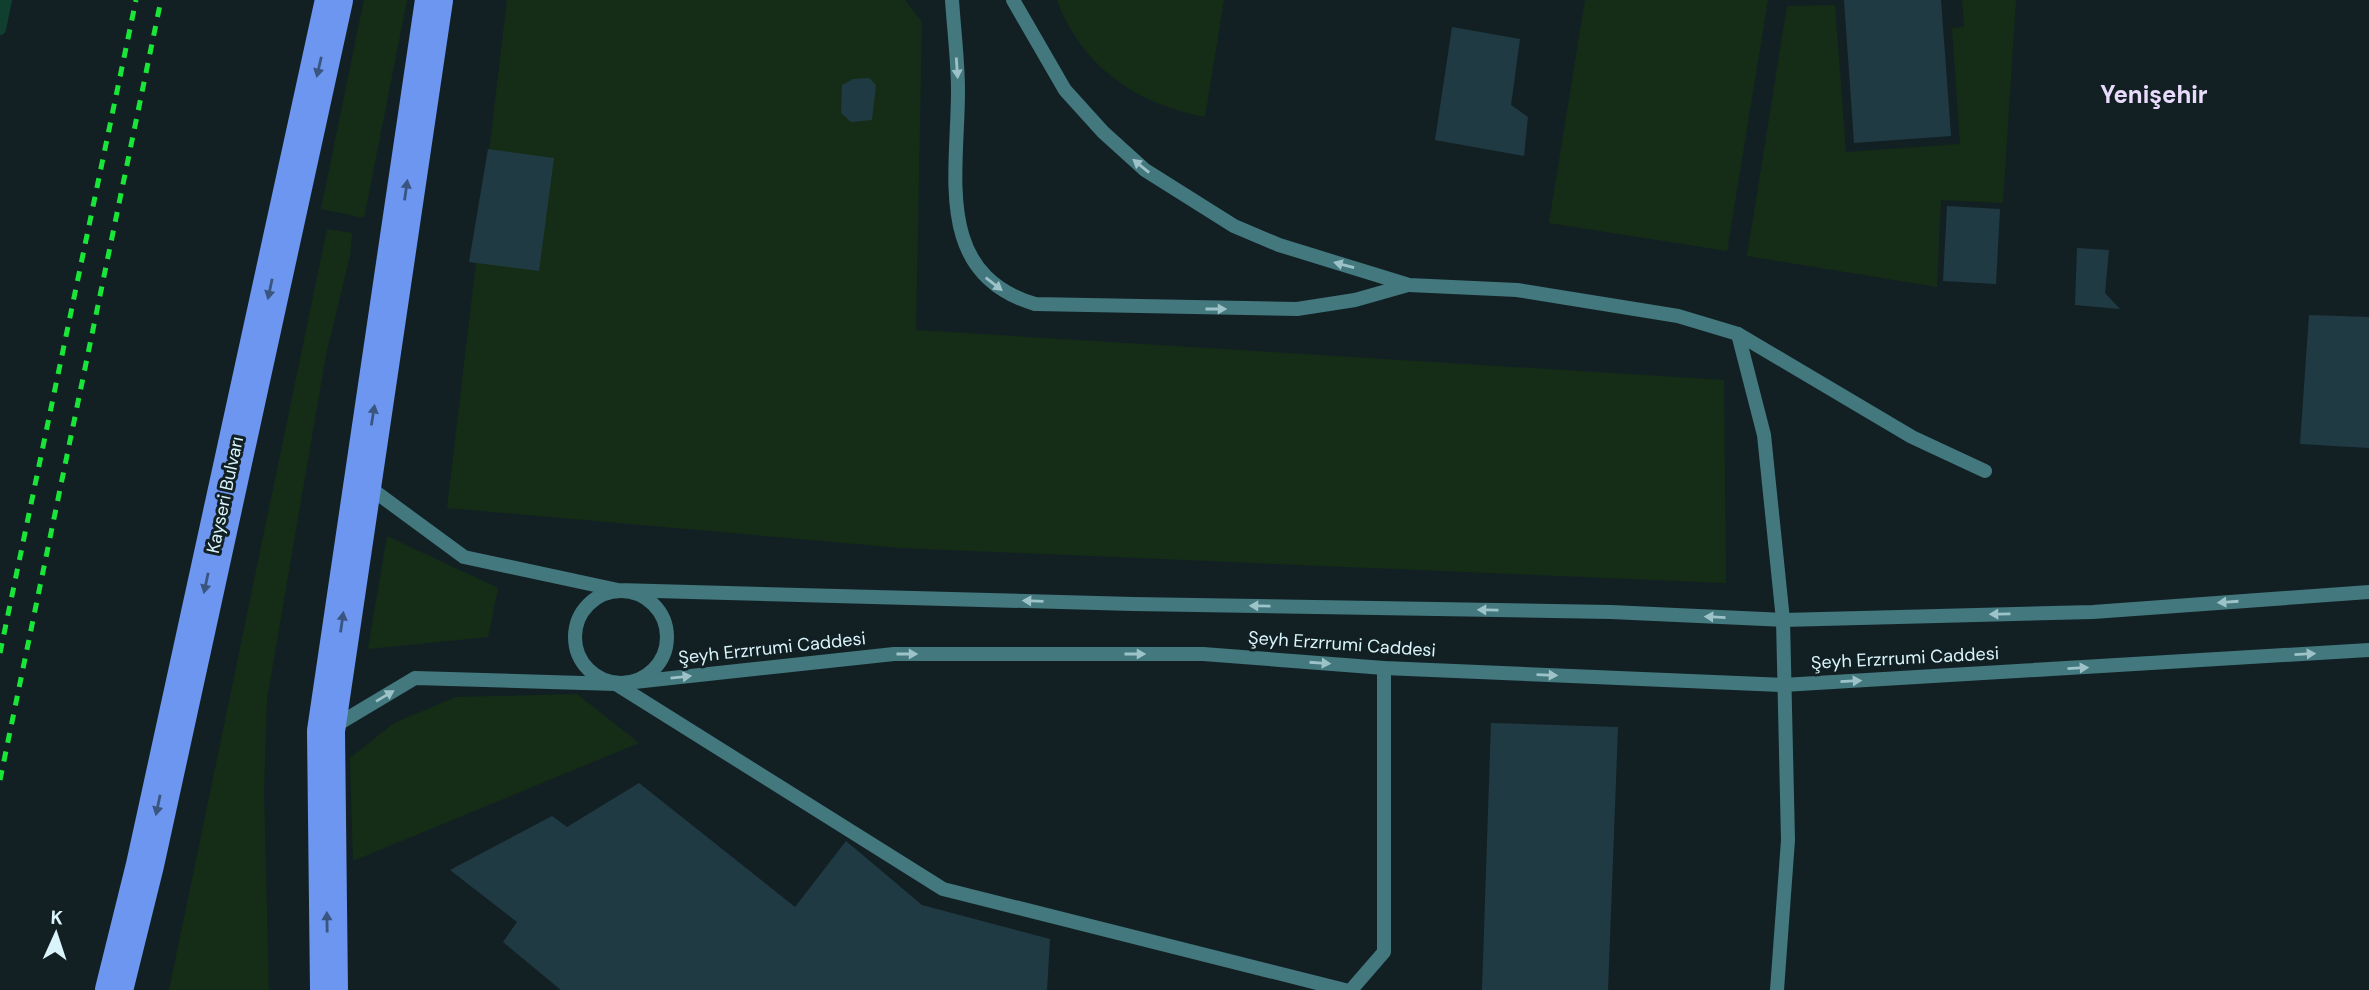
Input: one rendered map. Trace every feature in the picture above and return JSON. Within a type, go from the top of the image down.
[{"type":"main road","name":"Kayseri Bulvarı","points":[[114,990],[145,865],[334,0]]},
{"type":"main road","points":[[329,990],[326,731],[434,0]]},
{"type":"street","points":[[952,0],[958,89],[958,218],[970,258],[998,289],[1035,304],[1297,309],[1355,300],[1409,285]]},
{"type":"street","points":[[1013,0],[1065,90],[1102,132],[1145,170],[1234,226],[1279,246],[1409,285],[1517,290],[1678,316],[1738,334],[1912,437],[1985,471]]},
{"type":"street","points":[[1738,334],[1764,436],[1783,620],[1788,840],[1777,990]]},
{"type":"street","name":"Şeyh Erzrrumi Caddesi","points":[[362,482],[464,557],[618,590],[1133,604],[1611,612],[1783,620],[2093,612],[2369,592]]},
{"type":"street","points":[[616,684],[646,678],[657,668],[668,638],[666,624],[653,604],[634,592],[618,590],[590,603],[580,614],[575,629],[577,652],[588,671],[601,680],[616,684],[943,889],[1345,990]]},
{"type":"street","name":"Şeyh Erzrrumi Caddesi","points":[[326,731],[415,678],[616,684],[894,654],[1203,654],[1384,668],[1783,685],[2369,650]]},
{"type":"street","points":[[1351,990],[1384,952],[1384,668]]},
{"type":"green space","points":[[364,0],[407,0],[364,218],[321,209]]},
{"type":"green space","points":[[507,0],[905,0],[922,22],[916,330],[1724,380],[1726,583],[902,548],[447,508]]},
{"type":"green space","points":[[1057,0],[1224,0],[1205,117],[1156,103],[1114,79],[1081,45]]},
{"type":"green space","points":[[1585,0],[1768,0],[1727,251],[1549,223]]},
{"type":"green space","points":[[1962,0],[2016,0],[2003,203],[1941,200],[1937,287],[1747,256],[1787,6],[1835,5],[1846,152],[1960,144],[1952,28],[1964,27]]},
{"type":"green space","points":[[327,229],[352,233],[350,256],[326,355],[267,699],[264,791],[269,990],[169,990]]},
{"type":"green space","points":[[387,536],[498,588],[488,637],[368,649]]},
{"type":"green space","points":[[577,694],[639,743],[353,861],[350,758],[394,723],[456,697]]},
{"type":"building","points":[[1844,0],[1941,0],[1951,136],[1854,143]]},
{"type":"building","points":[[1452,27],[1520,39],[1511,105],[1528,117],[1524,156],[1435,140]]},
{"type":"building","points":[[869,78],[876,85],[872,120],[851,122],[841,113],[842,85],[853,79]]},
{"type":"building","points":[[488,149],[554,158],[539,271],[469,262]]},
{"type":"building","points":[[1947,206],[2000,209],[1996,284],[1943,281]]},
{"type":"building","points":[[2077,248],[2109,250],[2105,293],[2120,309],[2075,305]]},
{"type":"building","points":[[2309,315],[2369,317],[2369,448],[2300,444]]},
{"type":"building","points":[[1491,723],[1618,727],[1608,990],[1482,990]]},
{"type":"building","points":[[639,783],[795,907],[846,841],[922,905],[1050,939],[1047,990],[561,990],[503,942],[517,922],[450,870],[552,816],[567,827]]},
{"type":"waterway","points":[[0,29],[6,0]]},
{"type":"railway","points":[[0,653],[136,0]]},
{"type":"railway","points":[[0,780],[161,0]]},
{"type":"district","name":"Yenişehir","points":[[2154,95]]}]
